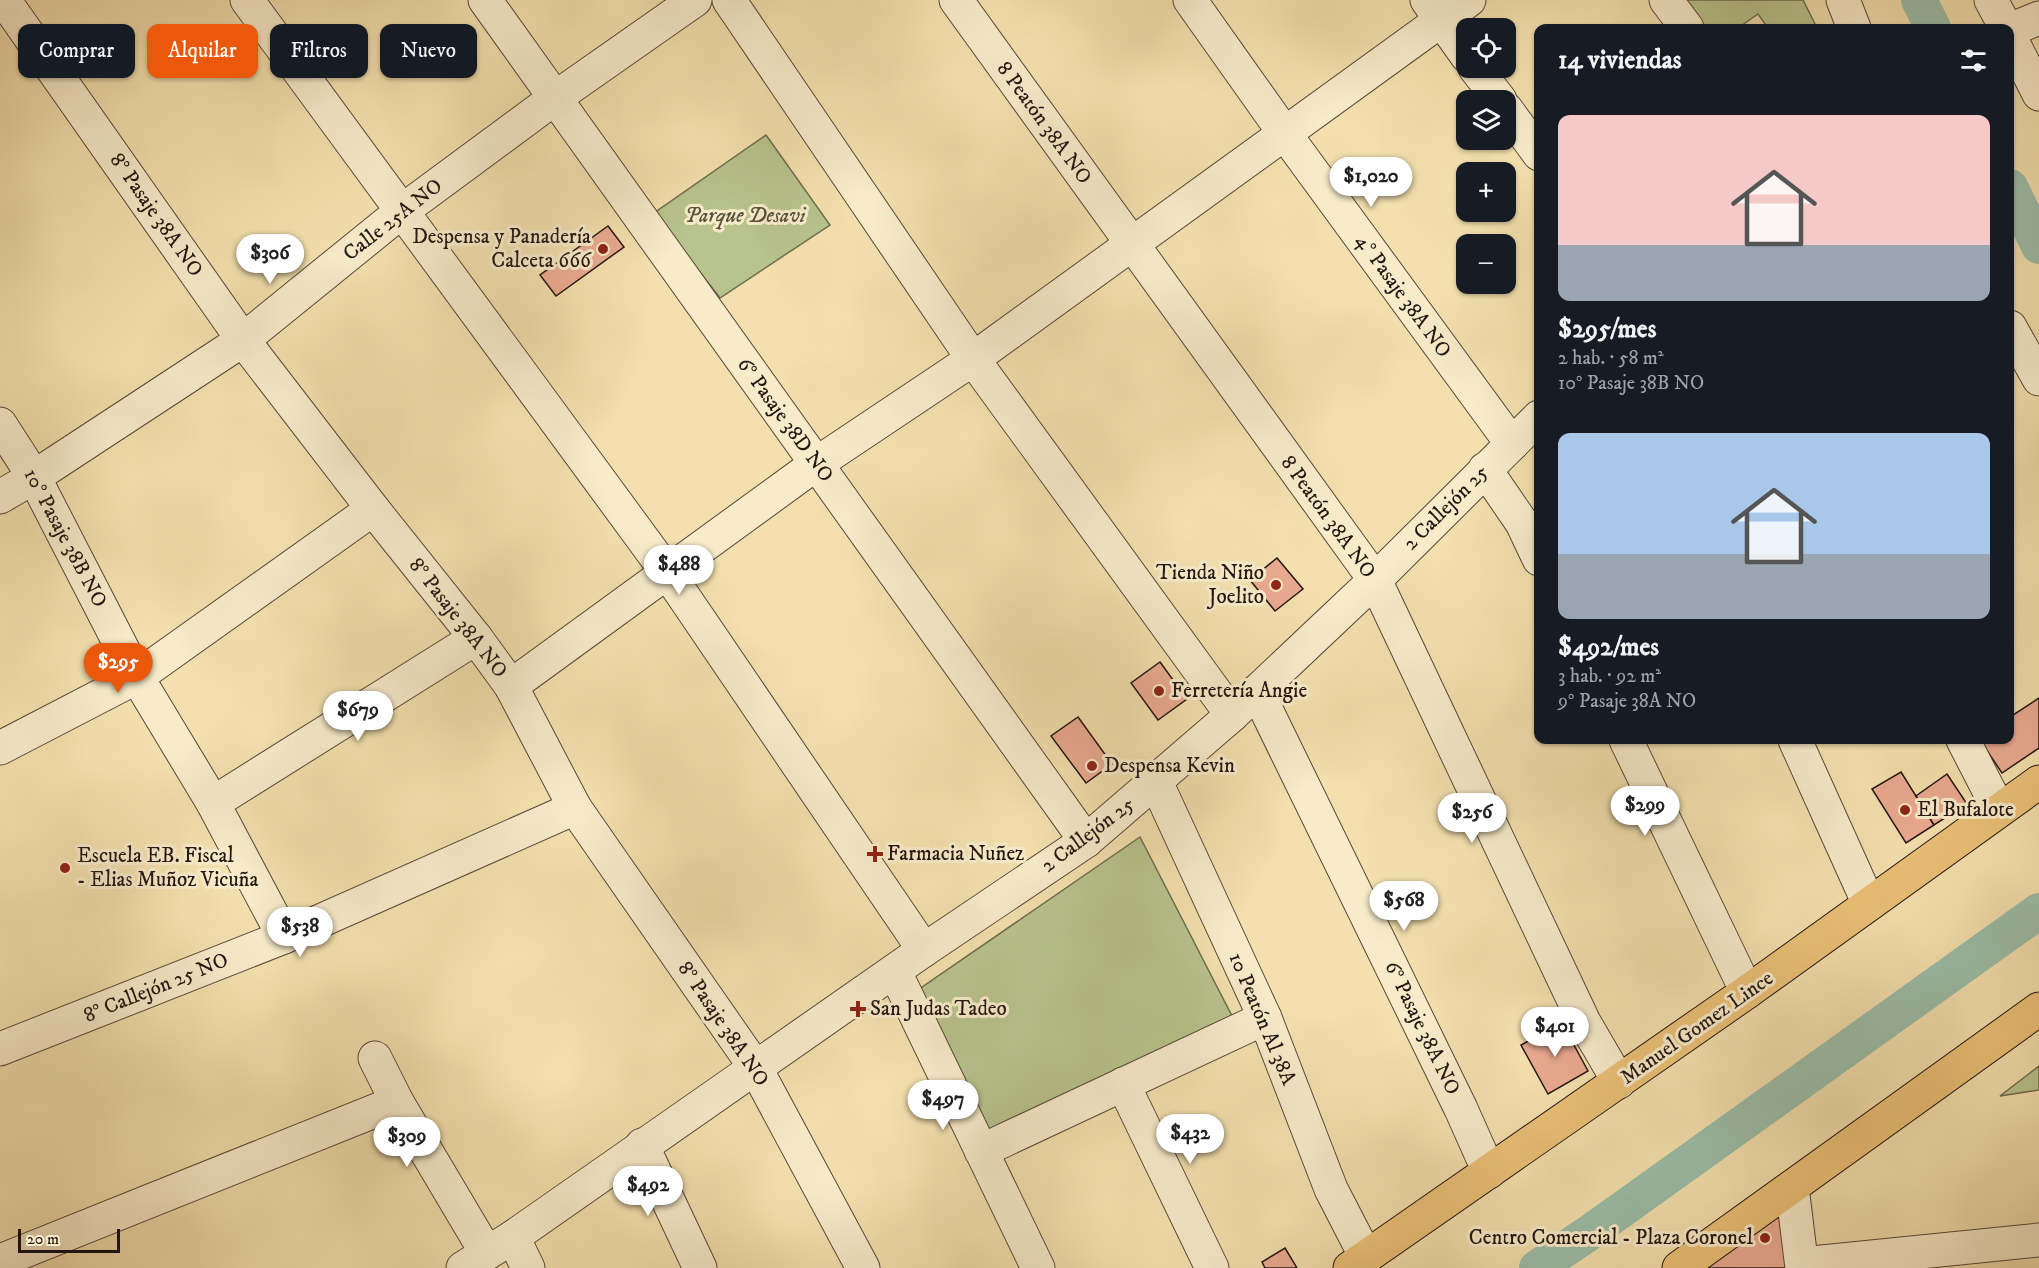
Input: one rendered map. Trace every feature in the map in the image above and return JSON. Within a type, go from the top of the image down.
[{"type":"main road","name":"Manuel Gomez Lince","points":[[1358,1263],[1747,992],[2039,782]]},
{"type":"main road","points":[[1679,1268],[2039,1009]]},
{"type":"street","name":"8° Pasaje 38A NO","points":[[4,0],[243,340],[511,686],[575,808],[755,1067],[862,1268]]},
{"type":"street","points":[[246,0],[668,572],[924,950]]},
{"type":"street","name":"6° Pasaje 38D NO","points":[[485,0],[1086,841]]},
{"type":"street","name":"Calle 25A NO","points":[[0,497],[243,340],[402,211],[555,98],[695,0]]},
{"type":"street","points":[[729,0],[973,358],[1232,715]]},
{"type":"street","name":"8 Peatón 38A NO","points":[[956,0],[1375,580],[1579,1011],[1619,1082]]},
{"type":"street","name":"4° Pasaje 38A NO","points":[[1190,0],[1512,444]]},
{"type":"street","points":[[511,686],[816,464],[973,358],[1285,134],[1434,10],[1469,0]]},
{"type":"street","points":[[1666,0],[1684,24]]},
{"type":"street","points":[[1843,0],[1852,24]]},
{"type":"street","points":[[1991,0],[2004,24]]},
{"type":"street","points":[[1434,10],[1456,41]]},
{"type":"street","points":[[2014,28],[2039,18]]},
{"type":"street","points":[[2014,45],[2039,94]]},
{"type":"street","points":[[1483,78],[1492,90]]},
{"type":"street","points":[[1516,123],[1534,147]]},
{"type":"street","points":[[2014,334],[2039,379]]},
{"type":"street","name":"2 Callejón 25","points":[[487,1252],[1086,841],[1232,715],[1375,580],[1534,422]]},
{"type":"street","name":"10° Pasaje 38B NO","points":[[0,424],[34,477],[137,677],[213,803],[284,937]]},
{"type":"street","points":[[1485,469],[1522,523],[1534,548]]},
{"type":"street","points":[[0,748],[137,677],[373,509]]},
{"type":"street","points":[[213,803],[476,638]]},
{"type":"street","name":"6° Pasaje 38A NO","points":[[1257,691],[1461,1109],[1489,1172]]},
{"type":"street","points":[[1628,744],[1747,992]]},
{"type":"street","points":[[1798,744],[1869,904]]},
{"type":"street","points":[[1965,744],[1999,810]]},
{"type":"street","name":"10 Peatón Al 38A","points":[[1156,782],[1264,1018],[1358,1263]]},
{"type":"street","name":"8° Callejón 25 NO","points":[[0,1049],[284,937],[575,808]]},
{"type":"street","points":[[895,972],[1038,1268]]},
{"type":"street","points":[[981,1150],[1264,1018]]},
{"type":"street","points":[[375,1058],[398,1102],[487,1252],[528,1268]]},
{"type":"street","points":[[1123,1084],[1212,1268]]},
{"type":"street","points":[[0,1262],[398,1102]]},
{"type":"street","points":[[642,1145],[700,1268]]},
{"type":"street","points":[[1792,1187],[1802,1266],[2039,1240]]},
{"type":"green space","points":[[1672,0],[1803,0],[1815,24],[1765,24],[1758,14],[1744,24],[1690,24]]},
{"type":"green space","name":"Parque Desavi","points":[[766,135],[830,225],[720,298],[654,213]]},
{"type":"green space","points":[[1140,837],[1232,1016],[982,1136],[912,994]]},
{"type":"green space","points":[[2039,1066],[2039,1090],[2000,1096]]},
{"type":"building","points":[[608,226],[624,247],[556,296],[540,275]]},
{"type":"building","name":"Tienda Niño Joelito","points":[[1277,558],[1303,589],[1275,611],[1250,580]]},
{"type":"building","name":"Ferretería Angie","points":[[1160,662],[1187,699],[1158,720],[1131,683]]},
{"type":"building","points":[[2039,698],[2039,748],[2002,773],[1983,744],[2014,744],[2014,714]]},
{"type":"building","points":[[1078,717],[1112,764],[1086,783],[1051,736]]},
{"type":"building","name":"El Bufalote","points":[[1901,772],[1934,825],[1906,843],[1872,789]]},
{"type":"building","points":[[1947,774],[1967,804],[1934,825],[1916,796]]},
{"type":"building","points":[[1562,1023],[1588,1071],[1548,1094],[1521,1045]]},
{"type":"building","name":"Centro Comercial - Plaza Coronel","points":[[1783,1207],[1790,1268],[1703,1268]]},
{"type":"building","points":[[1285,1248],[1297,1268],[1265,1268],[1262,1262]]},
{"type":"waterway","points":[[1919,0],[1931,24]]},
{"type":"waterway","points":[[2014,195],[2039,246]]},
{"type":"waterway","points":[[1537,1268],[2039,911]]},
{"type":"place","name":"Despensa y Panadería Calceta 666","points":[[603,249]]},
{"type":"place","name":"Tienda Niño Joelito","points":[[1276,585]]},
{"type":"place","name":"Ferretería Angie","points":[[1159,691]]},
{"type":"place","name":"Despensa Kevin","points":[[1092,766]]},
{"type":"place","name":"El Bufalote","points":[[1905,810]]},
{"type":"place","name":"Farmacia Nuñez","points":[[875,854]]},
{"type":"place","name":"Escuela EB. Fiscal - Elias Muñoz Vicuña","points":[[65,868]]},
{"type":"place","name":"San Judas Tadeo","points":[[858,1009]]},
{"type":"place","name":"Centro Comercial - Plaza Coronel","points":[[1765,1238]]}]
